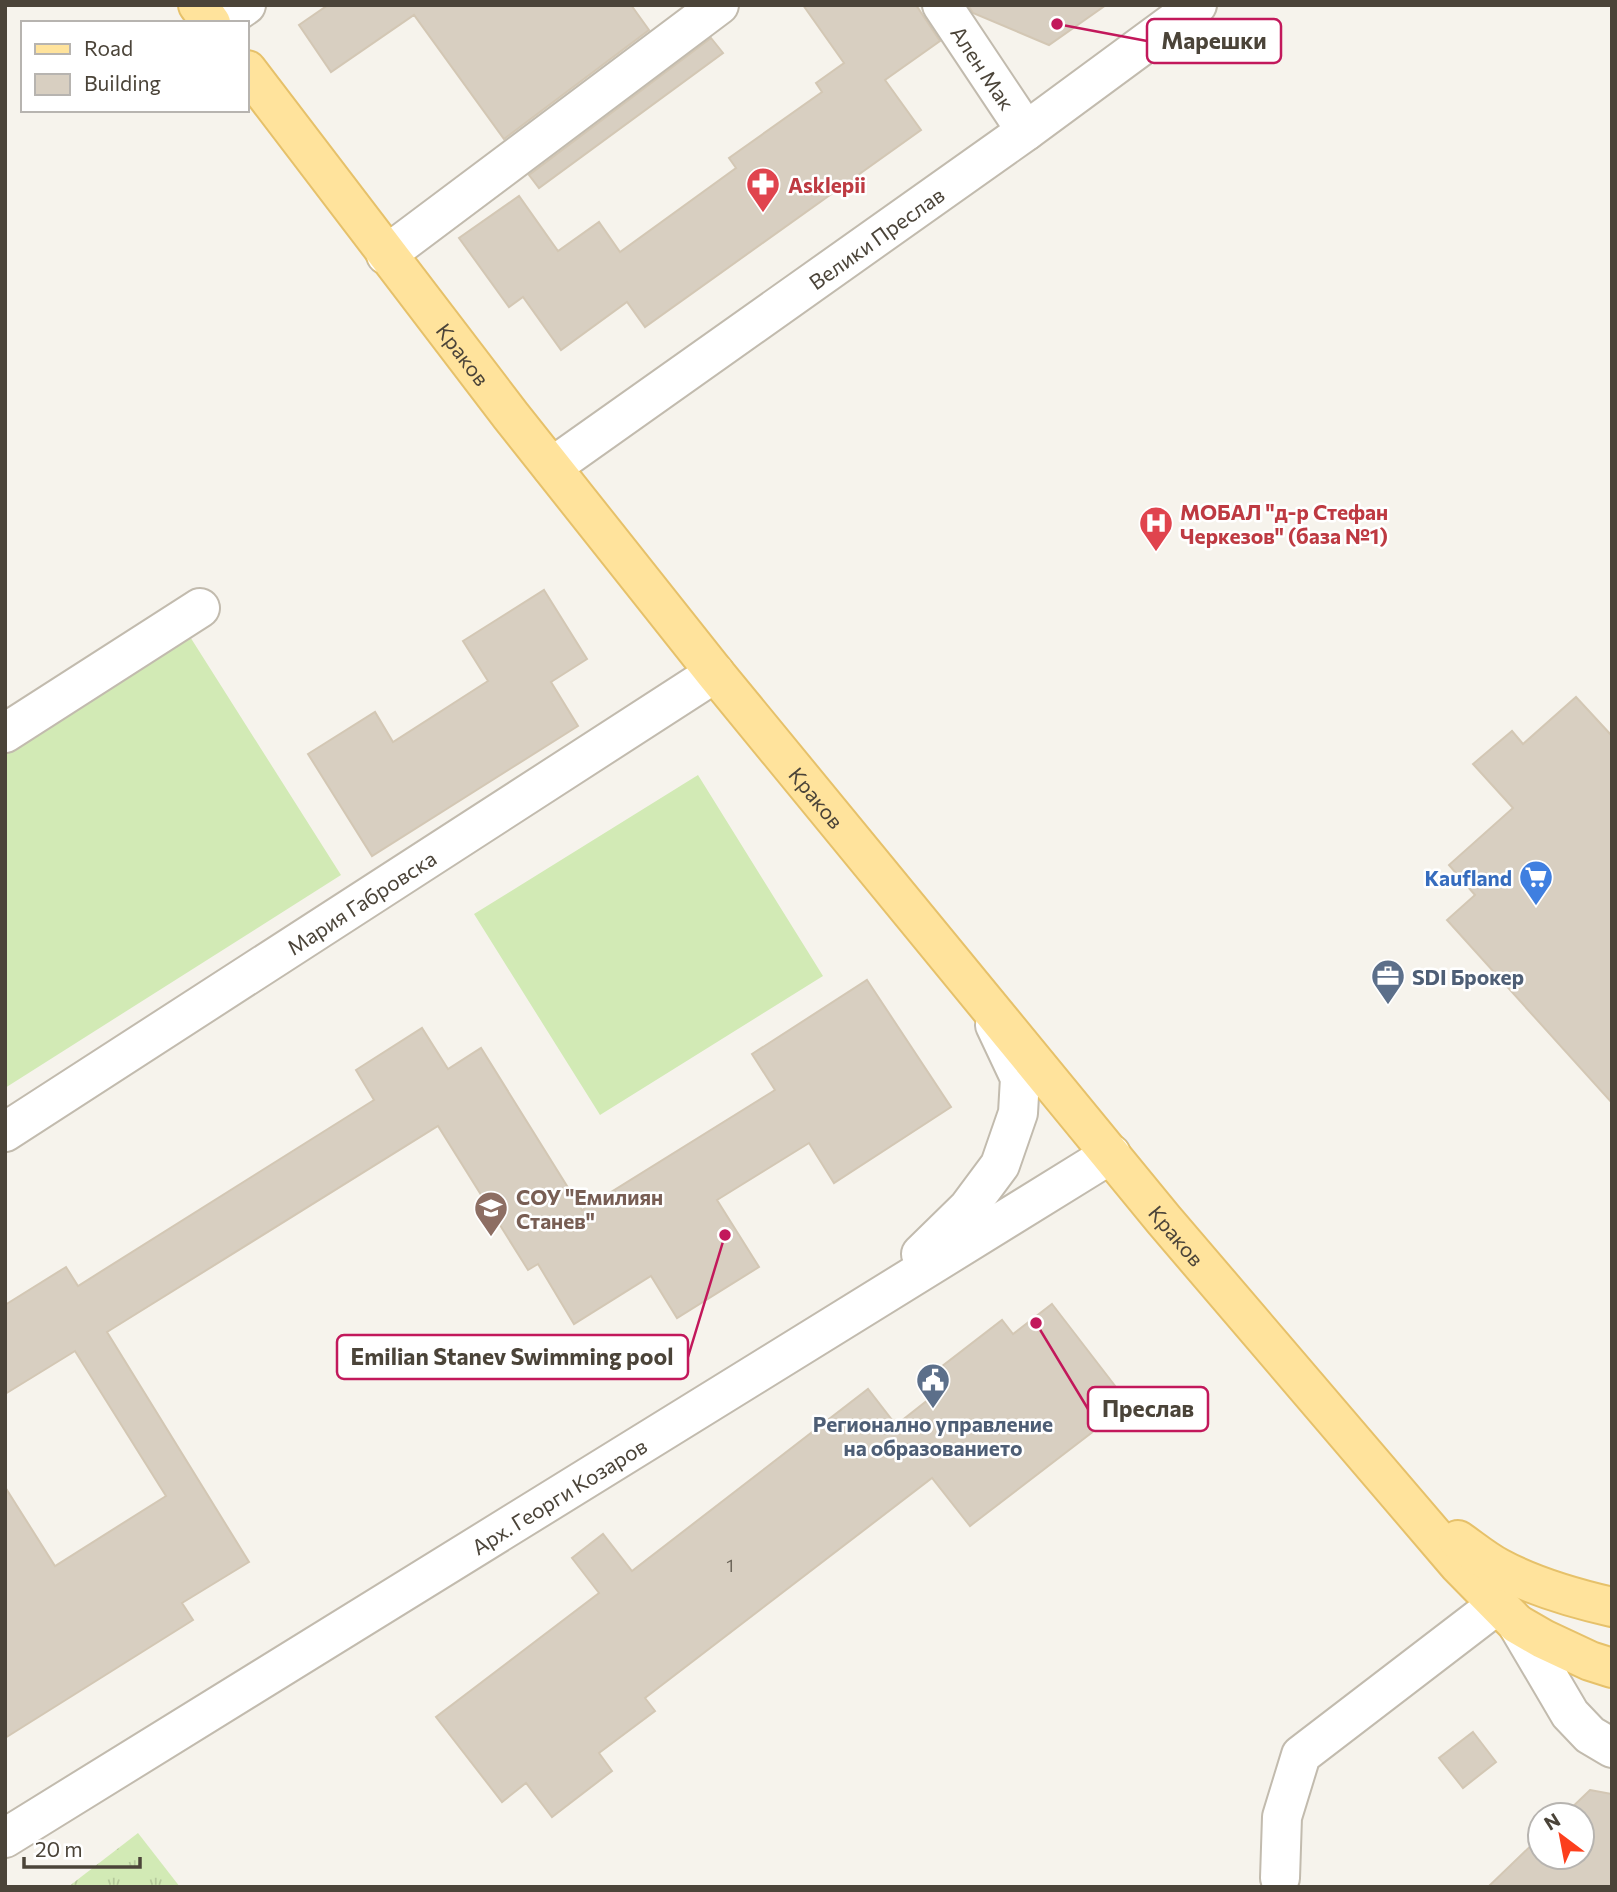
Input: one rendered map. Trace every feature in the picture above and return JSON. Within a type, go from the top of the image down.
[{"type":"main road","points":[[198,5],[210,21]]},
{"type":"main road","name":"Краков","points":[[248,71],[386,255],[715,673],[1164,1220],[1459,1564],[1508,1614],[1543,1639],[1612,1668]]},
{"type":"main road","name":"Краков","points":[[1408,1505],[1497,1567],[1550,1590],[1612,1607]]},
{"type":"street","points":[[223,21],[246,5]]},
{"type":"street","points":[[386,255],[719,5]]},
{"type":"street","name":"Ален Мак","points":[[942,5],[1026,131]]},
{"type":"street","name":"Велики Преслав","points":[[552,467],[1026,131],[1151,24],[1197,5]]},
{"type":"street","points":[[5,733],[200,608]]},
{"type":"street","name":"Мария Габровска","points":[[5,1132],[715,673]]},
{"type":"street","points":[[872,1302],[968,1208],[1000,1165],[1018,1113],[1020,1078],[982,999]]},
{"type":"street","name":"Арх. Георги Козаров","points":[[5,1838],[1111,1154]]},
{"type":"street","points":[[1280,1878],[1282,1817],[1301,1755],[1508,1614],[1570,1714],[1590,1735],[1612,1748]]},
{"type":"green space","points":[[187,632],[341,875],[5,1088],[5,747]]},
{"type":"green space","points":[[698,775],[823,976],[600,1115],[474,914]]},
{"type":"green space","points":[[138,1833],[180,1887],[68,1887]]},
{"type":"building","points":[[328,5],[631,5],[649,30],[504,139],[414,15],[331,72],[299,25]]},
{"type":"building","points":[[803,5],[916,5],[940,41],[885,80],[921,130],[645,327],[627,302],[561,350],[523,297],[509,307],[459,238],[519,196],[558,251],[599,222],[620,252],[736,168],[729,158],[822,92],[816,83],[844,63]]},
{"type":"building","points":[[968,5],[1106,5],[1049,45],[973,13]]},
{"type":"building","points":[[711,38],[723,53],[539,188],[529,175]]},
{"type":"building","points":[[544,590],[587,659],[551,682],[578,726],[372,856],[308,754],[375,712],[393,742],[488,681],[463,641]]},
{"type":"building","name":"Kaufland","points":[[1576,697],[1612,736],[1612,1103],[1447,920],[1475,895],[1449,865],[1513,808],[1473,764],[1512,731],[1523,744]]},
{"type":"building","points":[[867,980],[951,1107],[834,1183],[809,1143],[717,1200],[759,1267],[677,1318],[651,1276],[574,1324],[538,1264],[528,1270],[438,1126],[107,1332],[249,1562],[182,1603],[193,1620],[5,1738],[5,1487],[55,1566],[166,1496],[75,1351],[5,1394],[5,1305],[66,1267],[78,1286],[374,1100],[356,1070],[422,1028],[448,1069],[481,1048],[582,1210],[775,1090],[752,1054]]},
{"type":"building","points":[[1052,1304],[1129,1404],[970,1526],[932,1478],[645,1698],[655,1711],[599,1753],[612,1771],[552,1817],[526,1783],[502,1802],[436,1717],[599,1593],[572,1558],[603,1534],[632,1571],[868,1389],[896,1425],[943,1388],[932,1374],[1002,1320],[1013,1334]]},
{"type":"building","points":[[1473,1732],[1496,1762],[1463,1788],[1439,1758]]},
{"type":"building","points":[[1590,1790],[1612,1794],[1612,1887],[1488,1887],[1526,1850],[1526,1871],[1596,1871],[1596,1801],[1579,1801]]},
{"type":"place","name":"Марешки","points":[[1057,24]]},
{"type":"place","name":"Asklepii","points":[[763,214]]},
{"type":"place","name":"МОБАЛ \"д-р Стефан Черкезов\" (база №1)","points":[[1156,553]]},
{"type":"place","name":"Kaufland","points":[[1536,907]]},
{"type":"place","name":"SDI Брокер","points":[[1388,1006]]},
{"type":"place","name":"Emilian Stanev Swimming pool","points":[[725,1235]]},
{"type":"place","name":"СОУ \"Емилиян Станев\"","points":[[491,1238]]},
{"type":"place","name":"Преслав","points":[[1036,1323]]},
{"type":"place","name":"Регионално управление на образованието","points":[[933,1410]]}]
